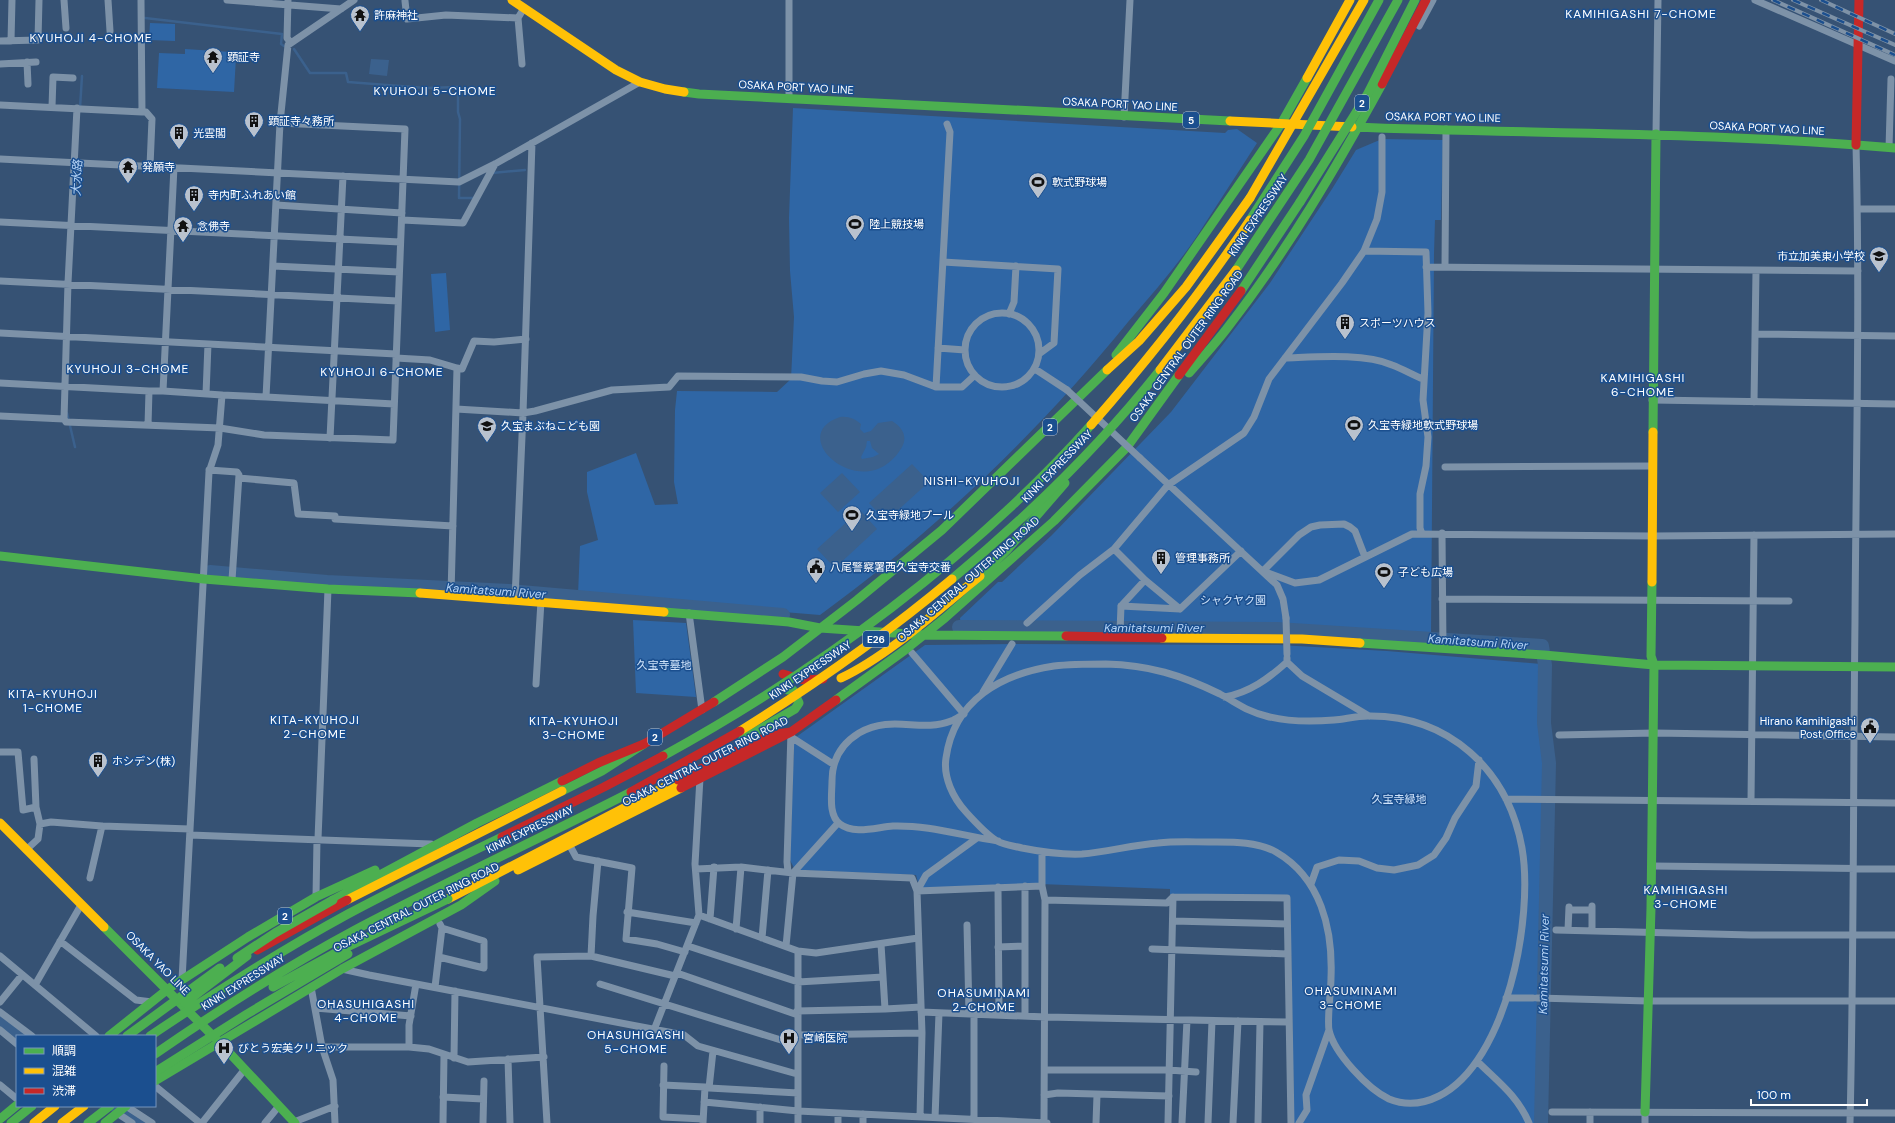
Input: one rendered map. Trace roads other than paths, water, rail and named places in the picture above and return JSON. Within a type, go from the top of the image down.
[{"type":"main road","name":"OSAKA PORT YAO LINE","points":[[512,0],[616,70],[640,82],[665,89],[699,94],[1124,117],[1360,127],[1656,134],[1856,144],[1892,148]]},
{"type":"main road","name":"2","points":[[1099,378],[1164,293],[1281,124],[1350,0]]},
{"type":"main road","name":"2","points":[[128,1035],[218,970],[275,933],[333,900],[477,823],[598,762],[644,744],[702,710],[782,657],[857,600],[942,530],[1139,341],[1186,287],[1250,198],[1364,0]]},
{"type":"main road","name":"KINKI EXPRESSWAY","points":[[152,1035],[257,966],[325,927],[427,873],[630,774],[684,745],[828,653],[925,580],[968,544],[1049,468],[1123,389],[1167,335],[1214,271],[1277,179],[1341,71],[1379,0]]},
{"type":"main road","name":"KINKI EXPRESSWAY","points":[[156,1053],[269,979],[330,944],[435,889],[638,788],[692,759],[789,700],[843,663],[938,592],[1022,519],[1100,439],[1179,347],[1260,235],[1324,135],[1398,0]]},
{"type":"main road","name":"OSAKA CENTRAL OUTER RING ROAD","points":[[156,1071],[247,1014],[348,954],[791,734],[945,618],[1054,521],[1127,447],[1244,287],[1300,202],[1367,95],[1415,0]]},
{"type":"main road","name":"2","points":[[1127,447],[1234,320],[1323,190],[1360,127],[1426,0]]},
{"type":"main road","points":[[1856,144],[1859,0]]},
{"type":"main road","points":[[1645,1112],[1651,933],[1654,733],[1654,665],[1651,656],[1653,536],[1652,400],[1656,134]]},
{"type":"main road","points":[[783,674],[804,680],[841,678],[854,672],[897,642],[980,576],[1016,540],[1100,439]]},
{"type":"main road","points":[[0,556],[204,579],[233,576],[328,589],[451,590],[515,594],[541,601],[789,622],[820,628],[924,635],[1294,639],[1443,648],[1654,665],[1895,666]]},
{"type":"main road","points":[[659,789],[795,709],[799,703],[796,694],[793,690],[788,690]]},
{"type":"main road","points":[[185,1034],[341,950],[554,845],[659,789],[770,735],[791,734]]},
{"type":"main road","points":[[146,1035],[171,1013],[247,956],[380,882],[602,771],[644,744]]},
{"type":"main road","name":"OSAKA YAO LINE","points":[[0,823],[81,905],[168,989],[294,1122]]},
{"type":"main road","name":"2","points":[[110,1035],[168,989],[248,937],[316,897],[477,823]]},
{"type":"main road","points":[[156,1080],[310,987],[461,905],[495,881]]},
{"type":"main road","points":[[0,1119],[16,1106]]},
{"type":"main road","points":[[11,1123],[31,1107]]},
{"type":"main road","points":[[34,1123],[54,1107]]},
{"type":"main road","points":[[62,1123],[83,1107]]},
{"type":"main road","points":[[88,1123],[109,1107]]},
{"type":"main road","points":[[105,1123],[125,1107]]},
{"type":"street","points":[[11,40],[12,0]]},
{"type":"street","points":[[0,41],[38,40],[39,0]]},
{"type":"street","points":[[64,0],[66,28]]},
{"type":"street","points":[[108,0],[110,31]]},
{"type":"street","points":[[141,0],[142,112]]},
{"type":"street","points":[[227,0],[288,2],[341,9]]},
{"type":"street","points":[[266,397],[280,123],[288,45],[354,0]]},
{"type":"street","points":[[789,0],[789,98]]},
{"type":"street","points":[[1124,117],[1130,0]]},
{"type":"street","points":[[1326,43],[1346,0]]},
{"type":"street","points":[[1388,73],[1407,47],[1433,0]]},
{"type":"street","points":[[1656,134],[1658,0]]},
{"type":"street","points":[[1755,0],[1895,61]]},
{"type":"street","points":[[405,1],[406,19],[446,15],[518,18]]},
{"type":"street","points":[[288,2],[287,38],[291,43]]},
{"type":"street","points":[[522,64],[518,18],[524,8]]},
{"type":"street","points":[[27,62],[28,84]]},
{"type":"street","points":[[0,64],[36,62]]},
{"type":"street","points":[[52,107],[53,77],[73,78]]},
{"type":"street","points":[[1891,79],[1892,148]]},
{"type":"street","points":[[0,158],[459,182],[495,164],[640,82]]},
{"type":"street","points":[[0,105],[146,112],[152,119],[150,166]]},
{"type":"street","points":[[64,419],[68,284],[77,108]]},
{"type":"street","points":[[0,416],[64,419],[66,422],[220,428],[264,435],[393,440],[405,129],[280,123]]},
{"type":"street","points":[[936,386],[950,132],[947,124]]},
{"type":"street","points":[[1445,267],[1446,129]]},
{"type":"street","points":[[1027,623],[1080,575],[1114,549],[1168,485],[1244,433],[1254,417],[1269,379],[1342,283],[1364,251],[1377,219],[1382,192],[1382,137]]},
{"type":"street","points":[[515,594],[526,339],[532,143]]},
{"type":"street","points":[[1850,1123],[1853,1000],[1852,868],[1858,335],[1858,209],[1856,144]]},
{"type":"street","points":[[276,205],[341,210],[463,223],[495,164]]},
{"type":"street","points":[[163,392],[174,167]]},
{"type":"street","points":[[330,438],[337,269],[343,176]]},
{"type":"street","points":[[1858,209],[1895,209]]},
{"type":"street","points":[[0,222],[400,242]]},
{"type":"street","points":[[1364,251],[1426,252],[1430,267],[1423,379],[1423,400],[1428,437],[1426,466],[1420,494],[1420,528],[1422,534]]},
{"type":"street","points":[[943,262],[1058,269],[1054,343],[1039,354]]},
{"type":"street","points":[[273,266],[399,272]]},
{"type":"street","points":[[1008,314],[1014,302],[1016,266]]},
{"type":"street","points":[[1430,267],[1858,271]]},
{"type":"street","points":[[1754,402],[1756,271]]},
{"type":"street","points":[[0,281],[398,301]]},
{"type":"street","points":[[1008,314],[1022,319],[1032,328],[1038,340],[1039,354],[1035,369],[1023,381],[1006,387],[989,385],[975,375],[968,364],[965,350],[969,334],[978,322],[993,315],[1008,314]]},
{"type":"street","points":[[0,333],[334,351],[430,360],[462,369],[474,341],[494,342],[526,339]]},
{"type":"street","points":[[1755,334],[1895,336]]},
{"type":"street","points":[[206,394],[208,344]]},
{"type":"street","points":[[938,348],[965,350]]},
{"type":"street","points":[[1285,358],[1330,357],[1373,359],[1392,364],[1423,379]]},
{"type":"street","points":[[451,590],[457,368]]},
{"type":"street","points":[[1035,369],[1067,390],[1277,585],[1283,599],[1286,618],[1287,658],[1302,676],[1369,716]]},
{"type":"street","points":[[456,409],[523,413],[545,409],[612,390],[669,387],[678,376],[801,377],[837,382],[864,374],[881,371],[904,375],[936,386],[962,387],[975,375]]},
{"type":"street","points":[[0,383],[394,404]]},
{"type":"street","points":[[148,425],[149,391]]},
{"type":"street","points":[[182,980],[209,470],[218,446],[222,395]]},
{"type":"street","points":[[1652,400],[1895,404]]},
{"type":"street","points":[[1445,467],[1653,466]]},
{"type":"street","points":[[209,470],[237,472],[240,475],[233,576]]},
{"type":"street","points":[[239,478],[294,483],[298,514],[335,516],[335,519],[453,526]]},
{"type":"street","points":[[1263,571],[1300,535],[1311,527],[1320,525],[1344,524],[1355,530],[1365,557]]},
{"type":"street","points":[[1442,533],[1443,648]]},
{"type":"street","points":[[1263,571],[1295,583],[1310,583],[1412,534],[1442,533],[1653,536],[1895,534]]},
{"type":"street","points":[[1751,800],[1753,735],[1754,535]]},
{"type":"street","points":[[1114,549],[1145,580],[1180,609]]},
{"type":"street","points":[[1121,606],[1180,609],[1241,551]]},
{"type":"street","points":[[1120,632],[1121,606],[1145,580]]},
{"type":"street","points":[[316,897],[328,589]]},
{"type":"street","points":[[1442,599],[1788,601]]},
{"type":"street","points":[[536,684],[541,601]]},
{"type":"street","points":[[688,613],[702,710]]},
{"type":"street","points":[[982,693],[1012,644]]},
{"type":"street","points":[[912,653],[964,714]]},
{"type":"street","points":[[1225,697],[1250,689],[1273,675],[1287,658]]},
{"type":"street","points":[[998,842],[960,806],[945,771],[946,758],[954,728],[971,702],[982,693],[998,684],[1028,671],[1057,666],[1106,664],[1134,665],[1154,668],[1184,677],[1225,697],[1250,712],[1287,720],[1311,721],[1369,716],[1398,718],[1425,725],[1444,733],[1464,746],[1491,773],[1506,799],[1517,826],[1523,852],[1524,875],[1522,927],[1506,998],[1490,1041],[1463,1079],[1449,1090],[1436,1098],[1421,1103],[1406,1103],[1390,1099],[1364,1082],[1339,1051],[1329,1030]]},
{"type":"street","points":[[964,714],[950,721],[925,725],[893,723],[874,726],[858,734],[846,744],[838,753],[833,764],[832,806],[838,823],[846,828],[856,829],[917,827],[958,833],[1042,852],[1081,854],[1161,842],[1227,842],[1270,848],[1288,860],[1311,884],[1320,900],[1331,947],[1329,1030],[1306,1095],[1307,1110],[1299,1123]]},
{"type":"street","points":[[1559,735],[1654,733],[1895,737]]},
{"type":"street","points":[[791,734],[833,764]]},
{"type":"street","points":[[786,946],[791,873],[787,862],[791,734]]},
{"type":"street","points":[[0,752],[18,752],[23,810],[36,807]]},
{"type":"street","points":[[26,850],[38,839],[40,824],[36,807],[34,759]]},
{"type":"street","points":[[1311,884],[1317,867],[1340,860],[1359,861],[1377,868],[1394,870],[1406,869],[1434,855],[1446,838],[1455,818],[1476,786],[1479,760]]},
{"type":"street","points":[[654,1030],[699,915],[696,868],[700,778]]},
{"type":"street","points":[[1506,799],[1751,800],[1895,803]]},
{"type":"street","points":[[40,824],[51,822],[189,835],[431,844]]},
{"type":"street","points":[[791,873],[838,823]]},
{"type":"street","points":[[90,878],[102,826]]},
{"type":"street","points":[[917,891],[926,875],[977,838]]},
{"type":"street","points":[[569,844],[576,857],[632,868],[627,912],[626,939],[686,949],[798,982],[883,977]]},
{"type":"street","points":[[704,1102],[863,1114],[896,1119],[920,1117],[933,1120],[1045,1123],[1045,900],[1042,886],[1042,852]]},
{"type":"street","points":[[591,956],[592,916],[598,861]]},
{"type":"street","points":[[1652,866],[1895,869]]},
{"type":"street","points":[[710,919],[714,867]]},
{"type":"street","points":[[696,868],[741,867],[791,873],[912,878],[917,891],[922,1033],[923,1071],[920,1117]]},
{"type":"street","points":[[736,929],[741,867]]},
{"type":"street","points":[[762,938],[768,870]]},
{"type":"street","points":[[1025,886],[1025,1016]]},
{"type":"street","points":[[917,891],[1042,886]]},
{"type":"street","points":[[998,887],[999,1015]]},
{"type":"street","points":[[1045,900],[1167,904],[1173,897],[1287,898],[1288,1022],[1291,1123]]},
{"type":"street","points":[[1168,1123],[1173,897]]},
{"type":"street","points":[[35,985],[81,905]]},
{"type":"street","points":[[1568,930],[1569,908],[1592,908],[1592,931]]},
{"type":"street","points":[[627,912],[696,923]]},
{"type":"street","points":[[699,915],[798,951],[816,953],[918,938]]},
{"type":"street","points":[[436,988],[442,928],[437,918]]},
{"type":"street","points":[[1173,921],[1287,924]]},
{"type":"street","points":[[966,925],[972,1014],[974,1121]]},
{"type":"street","points":[[439,957],[484,968],[484,940],[442,928]]},
{"type":"street","points":[[1556,930],[1651,933],[1895,935]]},
{"type":"street","points":[[60,941],[136,1000],[152,1002]]},
{"type":"street","points":[[881,944],[885,1009]]},
{"type":"street","points":[[998,947],[1025,946]]},
{"type":"street","points":[[1152,948],[1287,954]]},
{"type":"street","points":[[798,951],[798,1123]]},
{"type":"street","points":[[0,956],[95,1035]]},
{"type":"street","points":[[547,1123],[537,957],[591,956],[676,974],[797,1013],[921,1009],[939,1013],[1046,1017],[1288,1022]]},
{"type":"street","points":[[342,969],[684,1035],[698,1046],[797,1074]]},
{"type":"street","points":[[0,1002],[22,975]]},
{"type":"street","points":[[409,1047],[411,1016],[416,984]]},
{"type":"street","points":[[600,984],[797,1045]]},
{"type":"street","points":[[310,987],[322,1047],[333,1080],[335,1123]]},
{"type":"street","points":[[454,1058],[455,991]]},
{"type":"street","points":[[1506,998],[1895,1001]]},
{"type":"street","points":[[315,1008],[411,1016]]},
{"type":"street","points":[[0,1012],[31,1035]]},
{"type":"street","points":[[933,1120],[939,1013]]},
{"type":"street","points":[[1182,1123],[1187,1020]]},
{"type":"street","points":[[1208,1123],[1212,1021]]},
{"type":"street","points":[[1233,1123],[1238,1021]]},
{"type":"street","points":[[1258,1123],[1260,1022]]},
{"type":"street","points":[[0,1030],[16,1043]]},
{"type":"street","points":[[797,1035],[922,1033]]},
{"type":"street","points":[[322,1047],[409,1047],[429,1049],[468,1062],[544,1057]]},
{"type":"street","points":[[664,1066],[662,1116],[703,1121],[704,1102],[713,1051]]},
{"type":"street","points":[[444,1055],[444,1123]]},
{"type":"street","points":[[508,1059],[510,1123]]},
{"type":"street","points":[[1477,1061],[1504,1085],[1522,1108],[1529,1123]]},
{"type":"street","points":[[156,1087],[201,1123],[245,1069]]},
{"type":"street","points":[[1045,1070],[1184,1070],[1196,1072]]},
{"type":"street","points":[[482,1123],[484,1081]]},
{"type":"street","points":[[0,1085],[16,1098]]},
{"type":"street","points":[[663,1085],[798,1093]]},
{"type":"street","points":[[1044,1095],[1169,1096]]},
{"type":"street","points":[[1096,1123],[1097,1095]]},
{"type":"street","points":[[443,1096],[483,1099]]},
{"type":"street","points":[[265,1123],[279,1106]]},
{"type":"street","points":[[294,1122],[335,1106]]},
{"type":"street","points":[[128,1107],[152,1123]]},
{"type":"street","points":[[760,1107],[760,1123]]},
{"type":"street","points":[[1552,1112],[1895,1113]]},
{"type":"street","points":[[1590,1112],[1590,1123]]},
{"type":"street","points":[[1645,1112],[1645,1123]]},
{"type":"street","points":[[117,1113],[132,1123]]},
{"type":"street","points":[[838,1113],[838,1123]]},
{"type":"street","points":[[863,1114],[863,1123]]},
{"type":"waterway","points":[[145,18],[282,34],[281,44],[284,46]]},
{"type":"waterway","points":[[294,49],[310,73],[346,73],[348,82],[426,88],[458,87],[458,112],[460,119],[459,198],[474,198]]},
{"type":"waterway","name":"大水路","points":[[80,108],[82,76]]},
{"type":"waterway","points":[[492,173],[525,170]]},
{"type":"waterway","name":"大水路","points":[[67,413],[75,447]]},
{"type":"waterway","name":"Kamitatsumi River","points":[[210,572],[327,582],[509,591],[783,615]]},
{"type":"waterway","name":"Kamitatsumi River","points":[[959,627],[1277,629],[1542,646],[1545,665],[1544,723],[1549,763],[1541,1123]]},
{"type":"waterway","points":[[0,1019],[20,1035]]},
{"type":"waterway","points":[[117,1107],[140,1123]]},
{"type":"railway","points":[[1773,0],[1895,55]]},
{"type":"railway","points":[[1793,0],[1895,45]]},
{"type":"railway","points":[[1821,0],[1895,34]]},
{"type":"place","name":"許麻神社","points":[[360,32]]},
{"type":"place","name":"顕証寺","points":[[213,74]]},
{"type":"place","name":"顕証寺々務所","points":[[254,138]]},
{"type":"place","name":"光雲閣","points":[[179,150]]},
{"type":"place","name":"発願寺","points":[[128,184]]},
{"type":"place","name":"軟式野球場","points":[[1038,199]]},
{"type":"place","name":"寺内町ふれあい館","points":[[194,212]]},
{"type":"place","name":"陸上競技場","points":[[855,241]]},
{"type":"place","name":"念佛寺","points":[[183,243]]},
{"type":"place","name":"市立加美東小学校","points":[[1879,273]]},
{"type":"place","name":"スポーツハウス","points":[[1345,340]]},
{"type":"place","name":"久宝寺緑地軟式野球場","points":[[1354,442]]},
{"type":"place","name":"久宝まぶねこども園","points":[[487,443]]},
{"type":"place","name":"久宝寺緑地プール","points":[[852,532]]},
{"type":"place","name":"管理事務所","points":[[1161,575]]},
{"type":"place","name":"八尾警察署西久宝寺交番","points":[[816,584]]},
{"type":"place","name":"子ども広場","points":[[1384,589]]},
{"type":"place","name":"Hirano Kamihigashi Post Office","points":[[1870,744]]},
{"type":"place","name":"ホシデン(株)","points":[[98,778]]},
{"type":"place","name":"宮崎医院","points":[[789,1055]]},
{"type":"place","name":"びとう宏美クリニック","points":[[224,1065]]},
{"type":"district","name":"KAMIHIGASHI 7-CHOME","points":[[1641,14]]},
{"type":"district","name":"KYUHOJI 4-CHOME","points":[[91,38]]},
{"type":"district","name":"KYUHOJI 5-CHOME","points":[[435,91]]},
{"type":"district","name":"KYUHOJI 3-CHOME","points":[[128,369]]},
{"type":"district","name":"KYUHOJI 6-CHOME","points":[[382,372]]},
{"type":"district","name":"KAMIHIGASHI 6-CHOME","points":[[1643,385]]},
{"type":"district","name":"NISHI-KYUHOJI","points":[[972,481]]},
{"type":"district","name":"KITA-KYUHOJI 1-CHOME","points":[[53,701]]},
{"type":"district","name":"KITA-KYUHOJI 2-CHOME","points":[[315,727]]},
{"type":"district","name":"KITA-KYUHOJI 3-CHOME","points":[[574,728]]},
{"type":"district","name":"KAMIHIGASHI 3-CHOME","points":[[1686,897]]},
{"type":"district","name":"OHASUMINAMI 3-CHOME","points":[[1351,998]]},
{"type":"district","name":"OHASUMINAMI 2-CHOME","points":[[984,1000]]},
{"type":"district","name":"OHASUHIGASHI 4-CHOME","points":[[366,1011]]},
{"type":"district","name":"OHASUHIGASHI 5-CHOME","points":[[636,1042]]},
{"type":"park label","name":"シャクヤク園","points":[[1233,600]]},
{"type":"park label","name":"久宝寺墓地","points":[[664,665]]},
{"type":"park label","name":"久宝寺緑地","points":[[1399,799]]}]
